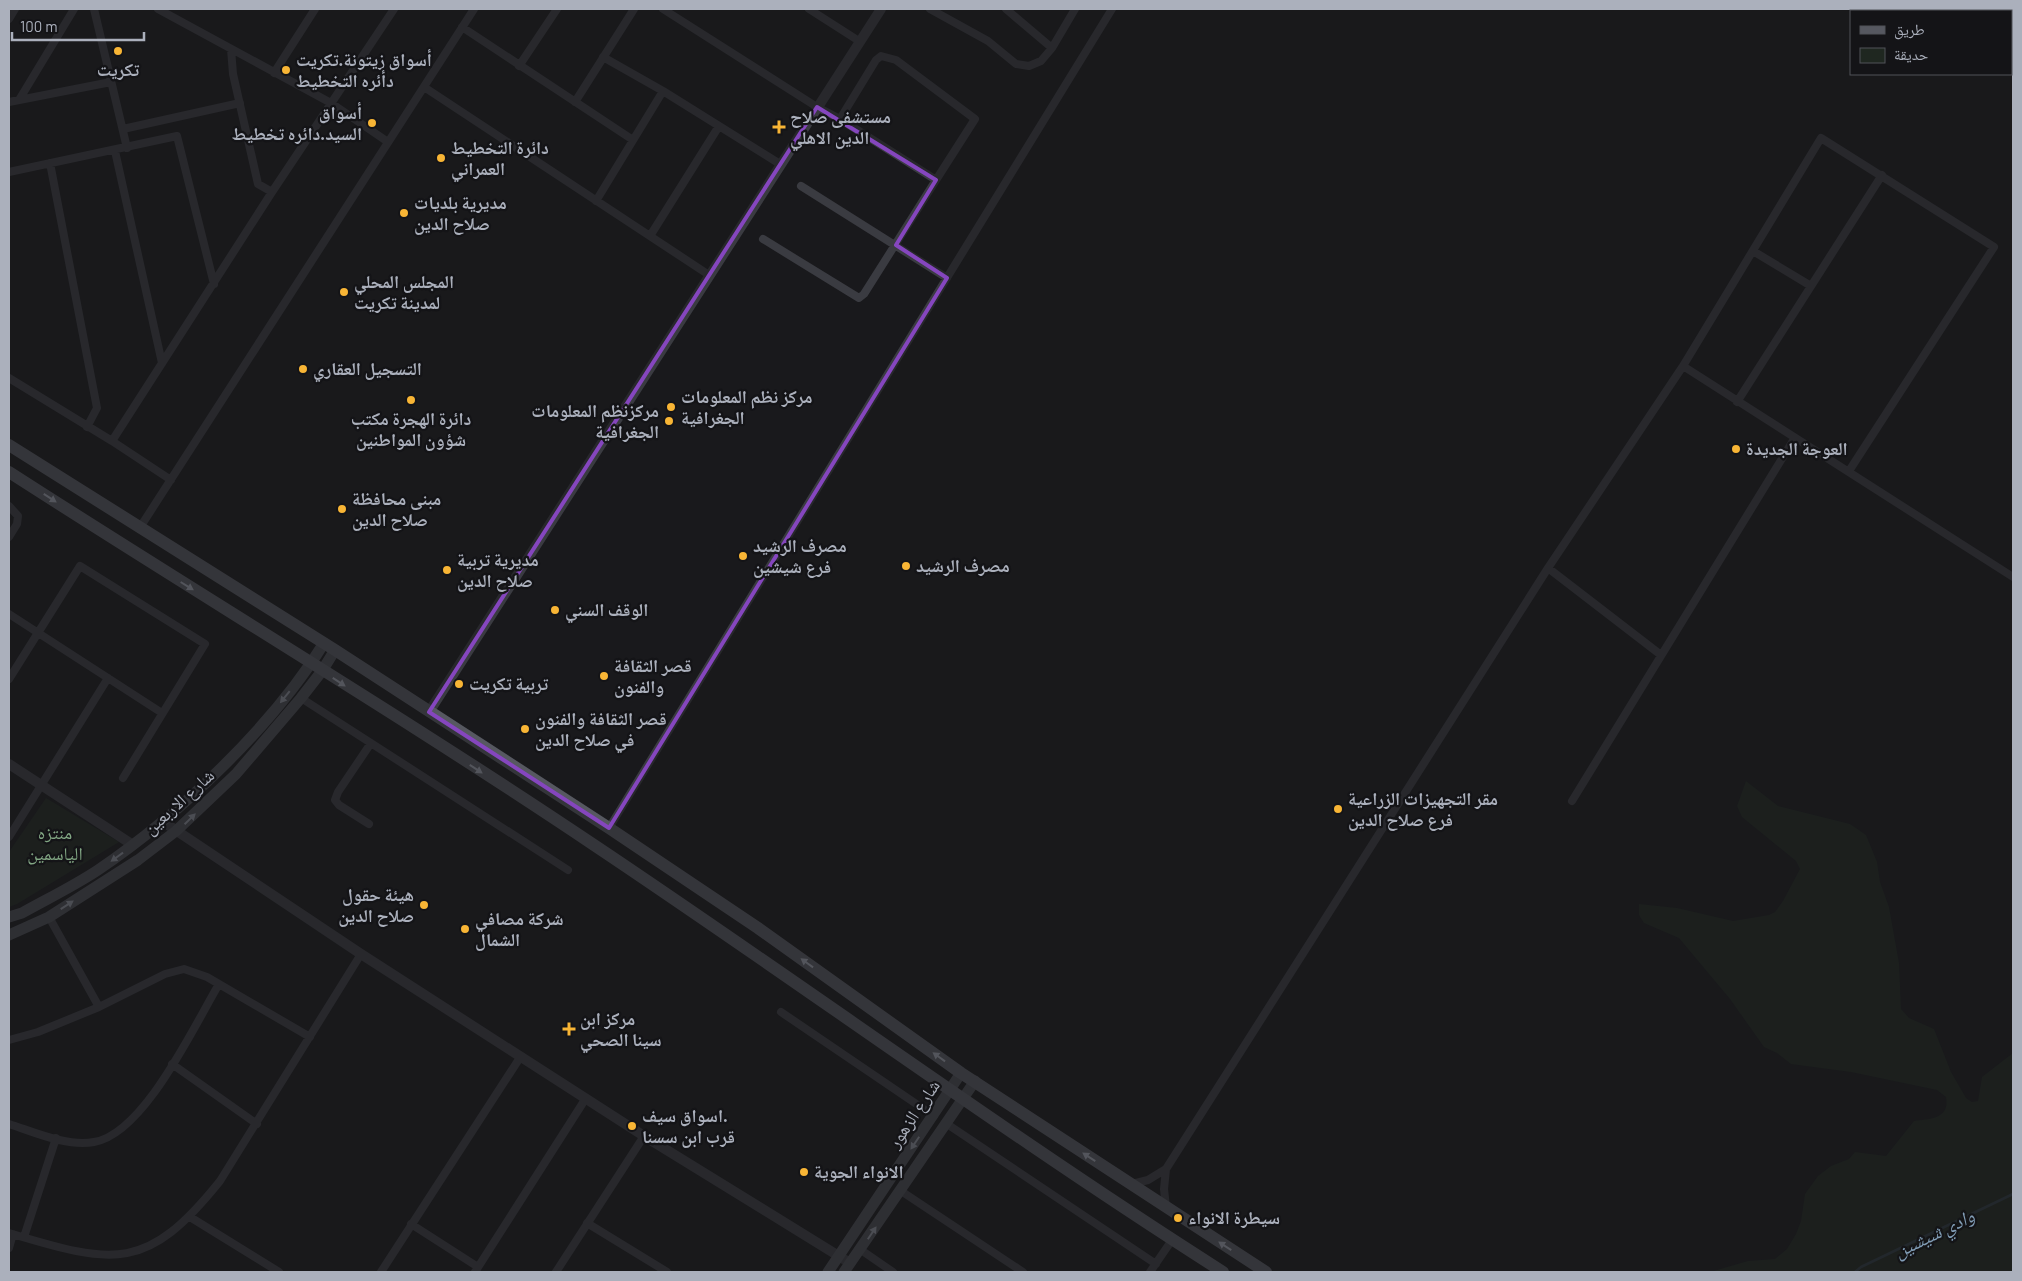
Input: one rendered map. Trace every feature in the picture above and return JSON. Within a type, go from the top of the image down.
[{"type":"main road","points":[[9,445],[139,529],[335,650],[609,828],[758,928],[962,1074],[1266,1272]]},
{"type":"main road","points":[[9,472],[607,853],[746,948],[950,1092],[1222,1272]]},
{"type":"main road","points":[[9,917],[22,913],[96,871],[133,845],[199,789],[266,719],[311,664],[324,644]]},
{"type":"main road","name":"شارع الاربعين","points":[[9,935],[49,917],[138,860],[176,832],[236,774],[301,698],[322,671],[335,650]]},
{"type":"main road","name":"شارع الزهور","points":[[828,1272],[962,1074]]},
{"type":"main road","name":"شارع الزهور","points":[[847,1268],[964,1101],[975,1082]]},
{"type":"street","points":[[9,19],[15,9]]},
{"type":"street","points":[[18,100],[74,9]]},
{"type":"street","points":[[94,9],[127,148]]},
{"type":"street","points":[[158,9],[330,103],[388,142]]},
{"type":"street","points":[[274,73],[316,9]]},
{"type":"street","points":[[112,442],[272,192],[394,9]]},
{"type":"street","points":[[139,529],[474,9]]},
{"type":"street","points":[[519,66],[557,9]]},
{"type":"street","points":[[576,102],[634,9]]},
{"type":"street","points":[[663,9],[936,180]]},
{"type":"street","points":[[809,9],[859,41]]},
{"type":"street","points":[[429,712],[881,9]]},
{"type":"street","points":[[930,9],[988,41],[1016,64],[1029,66],[1041,61],[1052,48],[1075,9]]},
{"type":"street","points":[[1006,9],[1052,48]]},
{"type":"street","points":[[609,828],[1112,9]]},
{"type":"street","points":[[462,27],[633,140]]},
{"type":"street","points":[[230,49],[258,184],[272,192]]},
{"type":"street","points":[[762,239],[860,298],[896,245],[975,119],[896,60],[881,56],[876,60],[840,119]]},
{"type":"street","points":[[604,57],[663,91],[780,164]]},
{"type":"street","points":[[9,102],[111,82]]},
{"type":"street","points":[[424,87],[709,275]]},
{"type":"street","points":[[596,201],[663,91]]},
{"type":"street","points":[[122,129],[240,103]]},
{"type":"street","points":[[650,236],[719,126]]},
{"type":"street","points":[[9,172],[115,151],[177,136],[214,284]]},
{"type":"street","points":[[1166,1207],[1164,1189],[1166,1169],[1548,568],[1683,366],[1821,138],[1994,247],[1849,471]]},
{"type":"street","points":[[115,151],[162,363]]},
{"type":"street","points":[[50,163],[97,408],[87,427]]},
{"type":"street","points":[[1737,402],[1882,175]]},
{"type":"street","points":[[801,186],[947,278]]},
{"type":"street","points":[[1752,251],[1811,286]]},
{"type":"street","points":[[1683,366],[2013,577]]},
{"type":"street","points":[[9,378],[171,480]]},
{"type":"street","points":[[1572,801],[1794,438]]},
{"type":"street","points":[[9,506],[14,509],[18,516],[17,524],[9,538]]},
{"type":"street","points":[[9,679],[80,566],[205,644],[123,778]]},
{"type":"street","points":[[1548,568],[1661,656]]},
{"type":"street","points":[[9,614],[162,713]]},
{"type":"street","points":[[9,837],[108,678]]},
{"type":"street","points":[[301,698],[568,870]]},
{"type":"street","points":[[369,824],[338,805],[336,800],[338,792],[371,743]]},
{"type":"street","points":[[9,764],[133,845]]},
{"type":"street","points":[[162,821],[361,954],[644,1136],[839,1257],[847,1268]]},
{"type":"street","points":[[49,917],[99,1007]]},
{"type":"street","points":[[9,1248],[11,1234],[76,1252],[117,1255],[141,1251],[176,1230],[190,1217],[220,1181],[361,954]]},
{"type":"street","points":[[9,1040],[38,1032],[99,1007],[165,974],[184,969],[194,971],[219,984],[310,1037]]},
{"type":"street","points":[[9,1124],[71,1142],[94,1142],[121,1130],[136,1117],[172,1064],[219,984]]},
{"type":"street","points":[[781,1012],[934,1116]]},
{"type":"street","points":[[381,1272],[521,1056]]},
{"type":"street","points":[[172,1064],[257,1124]]},
{"type":"street","points":[[411,1224],[476,1270],[586,1098]]},
{"type":"street","points":[[948,1124],[1156,1264]]},
{"type":"street","points":[[556,1272],[644,1136]]},
{"type":"street","points":[[24,1237],[56,1138]]},
{"type":"street","points":[[1130,1184],[1144,1182],[1166,1169]]},
{"type":"street","points":[[901,1191],[1023,1272]]},
{"type":"street","points":[[190,1217],[277,1272]]},
{"type":"street","points":[[587,1223],[667,1272]]},
{"type":"street","points":[[1150,1272],[1172,1240]]},
{"type":"street","points":[[861,1250],[893,1272]]},
{"type":"highlighted area","points":[[817,107],[936,180],[896,245],[947,278],[609,828],[429,712]]},
{"type":"green space","points":[[1746,781],[1778,806],[1850,824],[1866,835],[1877,862],[1880,882],[1889,907],[1899,963],[1901,1009],[1909,1018],[1934,1029],[1951,1072],[1966,1098],[1972,1102],[1978,1101],[1982,1077],[2013,1053],[2013,1272],[1710,1272],[1748,1261],[1775,1259],[1787,1249],[1796,1234],[1801,1221],[1805,1194],[1818,1176],[1831,1166],[1849,1159],[1855,1152],[1886,1156],[1914,1121],[1938,1117],[1945,1110],[1946,1104],[1946,1097],[1937,1090],[1851,1072],[1791,1064],[1777,1053],[1764,1047],[1730,999],[1679,938],[1644,923],[1639,915],[1639,904],[1677,908],[1733,921],[1769,915],[1775,912],[1800,869],[1796,861],[1742,817],[1737,806]]},
{"type":"green space","name":"منتزه الياسمين","points":[[46,798],[119,842],[9,907],[9,852]]},
{"type":"waterway","name":"وادي شيشين","points":[[1855,1272],[1861,1267],[2013,1194]]},
{"type":"place","name":"تكريت","points":[[118,51]]},
{"type":"place","name":"أسواق زيتونة.تكريت دأئره التخطيط","points":[[286,70]]},
{"type":"place","name":"أسواق السيد.دائره تخطيط","points":[[372,123]]},
{"type":"place","name":"مستشفى صلاح الدين الاهلي","points":[[779,127]]},
{"type":"place","name":"دائرة التخطيط العمراني","points":[[441,158]]},
{"type":"place","name":"مديرية بلديات صلاح الدين","points":[[404,213]]},
{"type":"place","name":"المجلس المحلي لمدينة تكريت","points":[[344,292]]},
{"type":"place","name":"التسجيل العقاري","points":[[303,369]]},
{"type":"place","name":"دائرة الهجرة مكتب شؤون المواطنين","points":[[411,400]]},
{"type":"place","name":"مركز نظم المعلومات الجغرافية","points":[[671,407]]},
{"type":"place","name":"مركزنظم المعلومات الجغرافية","points":[[669,421]]},
{"type":"place","name":"العوجة الجديدة","points":[[1736,449]]},
{"type":"place","name":"مبنى محافظة صلاح الدين","points":[[342,509]]},
{"type":"place","name":"مصرف الرشيد فرع شيشين","points":[[743,556]]},
{"type":"place","name":"مصرف الرشيد","points":[[906,566]]},
{"type":"place","name":"مديرية تربية صلاح الدين","points":[[447,570]]},
{"type":"place","name":"الوقف السني","points":[[555,610]]},
{"type":"place","name":"قصر الثقافة والفنون","points":[[604,676]]},
{"type":"place","name":"تربية تكريت","points":[[459,684]]},
{"type":"place","name":"قصر الثقافة والفنون في صلاح الدين","points":[[525,729]]},
{"type":"place","name":"مقر التجهيزات الزراعية فرع صلاح الدين","points":[[1338,809]]},
{"type":"place","name":"هيئة حقول صلاح الدين","points":[[424,905]]},
{"type":"place","name":"شركة مصافي الشمال","points":[[465,929]]},
{"type":"place","name":"مركز ابن سينا الصحي","points":[[569,1029]]},
{"type":"place","name":"اسواق سيف. قرب ابن سسنا","points":[[632,1126]]},
{"type":"place","name":"الانواء الجوية","points":[[804,1172]]},
{"type":"place","name":"سيطرة الانواء","points":[[1178,1218]]}]
